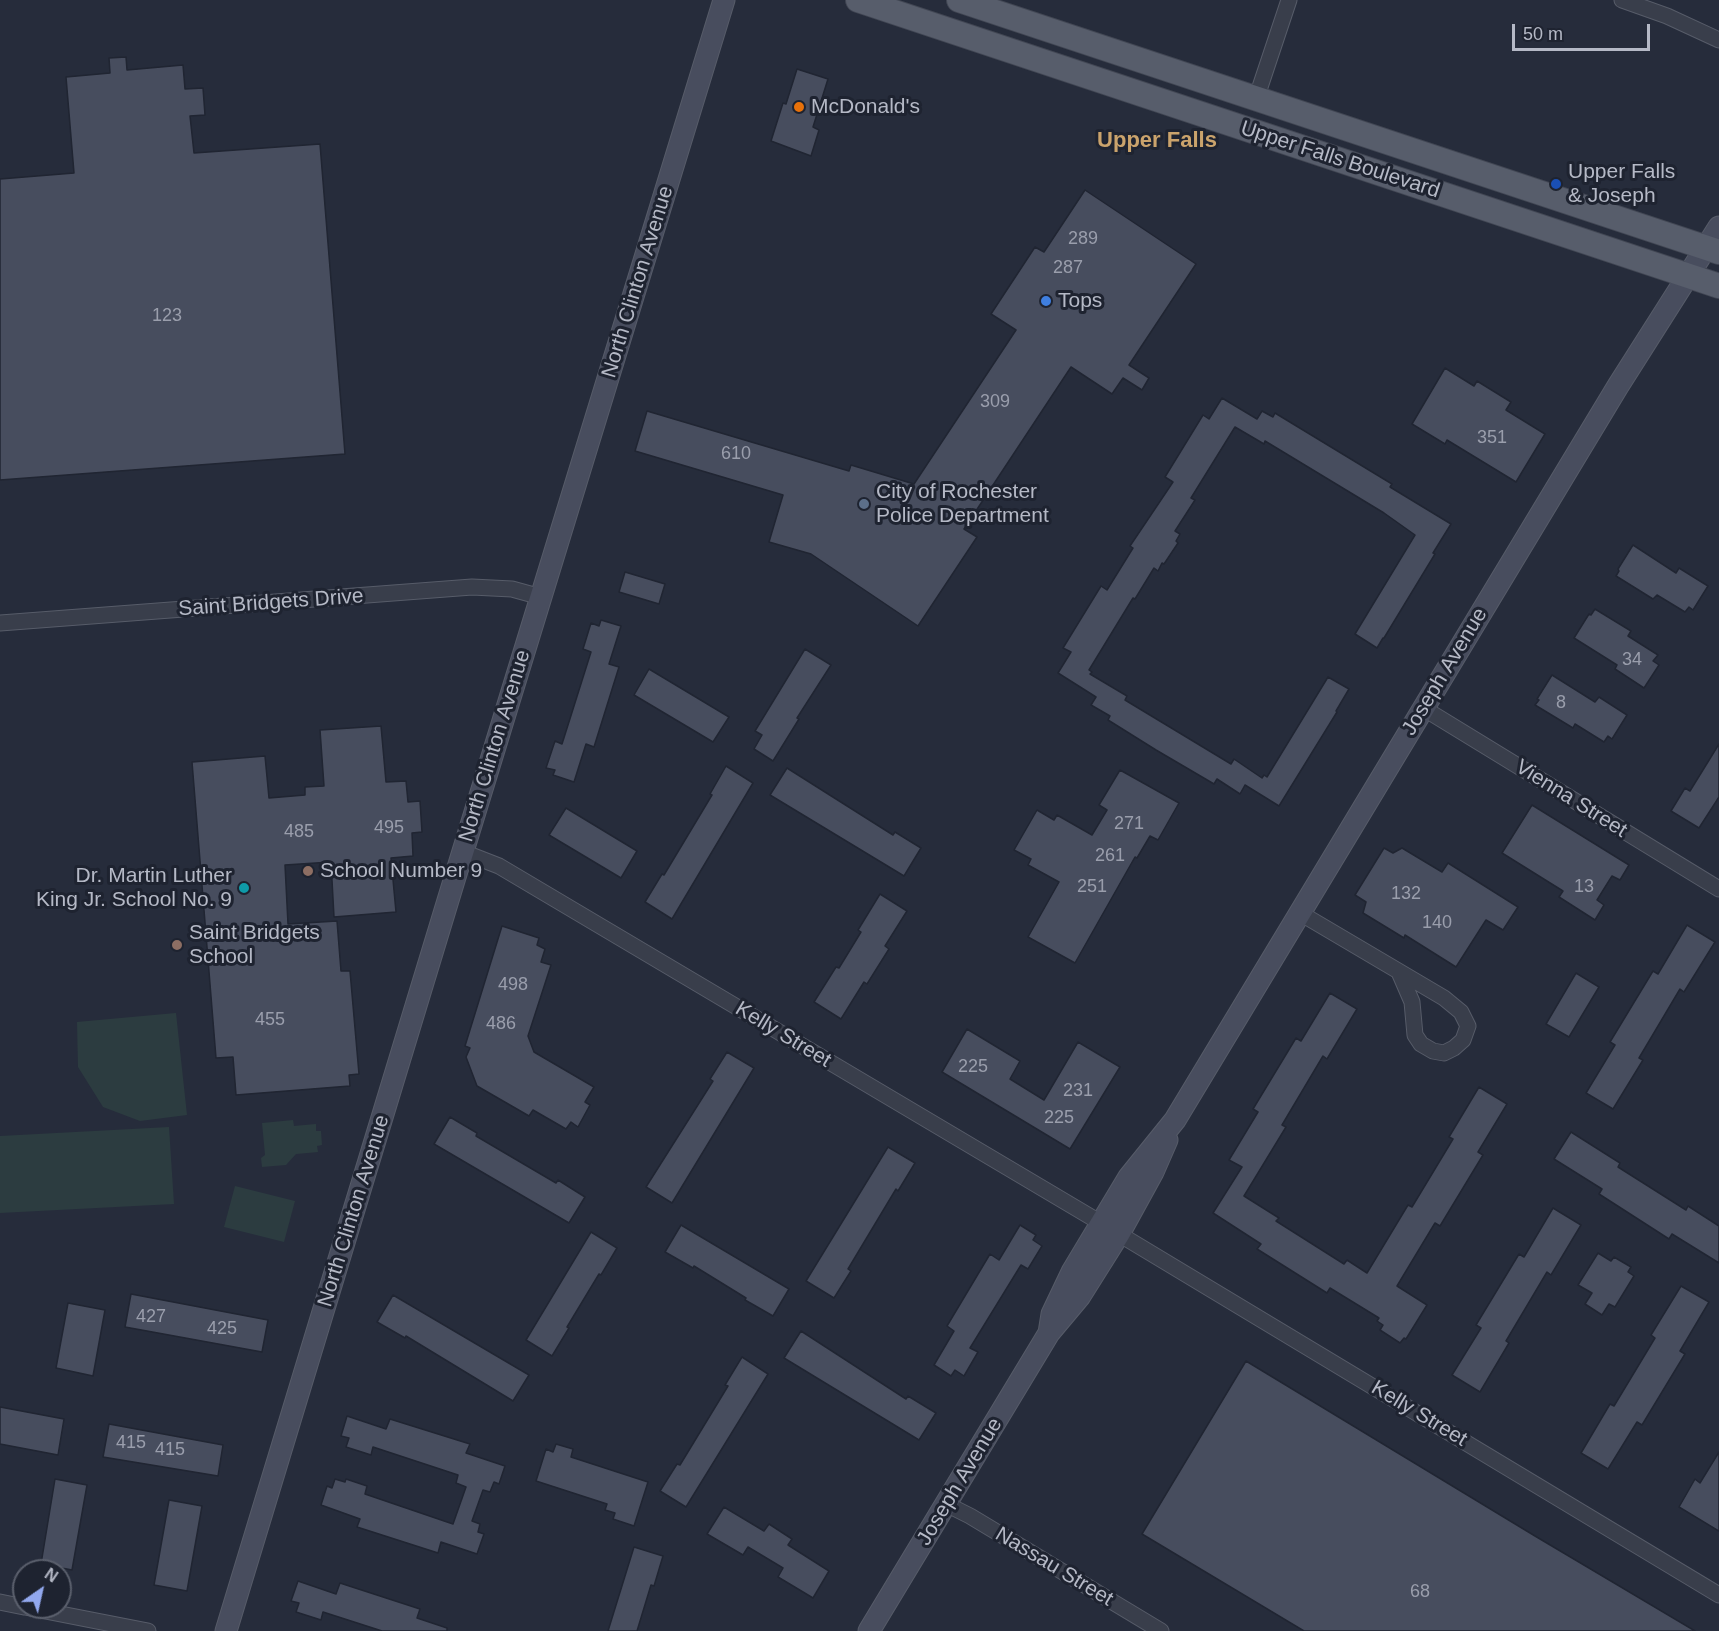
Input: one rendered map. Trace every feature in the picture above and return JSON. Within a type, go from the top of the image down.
[{"type":"main road","name":"North Clinton Avenue","points":[[226,1631],[724,0]]},
{"type":"main road","name":"Upper Falls Boulevard","points":[[858,0],[1719,286]]},
{"type":"main road","name":"Upper Falls Boulevard","points":[[959,0],[1713,250]]},
{"type":"main road","name":"Joseph Avenue","points":[[869,1631],[1049,1333],[1080,1296],[1110,1229],[1156,1165],[1175,1120],[1618,386],[1689,276],[1713,250],[1719,228]]},
{"type":"street","points":[[1256,99],[1289,0]]},
{"type":"street","points":[[1622,0],[1668,16],[1719,40]]},
{"type":"street","name":"Saint Bridgets Drive","points":[[0,623],[472,587],[512,589],[541,597]]},
{"type":"street","name":"Vienna Street","points":[[1423,708],[1719,889]]},
{"type":"street","name":"Kelly Street","points":[[463,852],[499,866],[1110,1229],[1719,1595]]},
{"type":"street","points":[[1300,913],[1444,998],[1461,1012],[1468,1026],[1462,1040],[1454,1048],[1444,1053],[1433,1051],[1421,1044],[1415,1035],[1412,1002],[1399,972]]},
{"type":"street","name":"Nassau Street","points":[[946,1504],[970,1516],[1161,1631]]},
{"type":"street","points":[[72,1616],[148,1631]]},
{"type":"shaded area","points":[[176,1013],[187,1115],[140,1121],[103,1107],[78,1067],[77,1022]]},
{"type":"shaded area","points":[[293,1120],[294,1126],[316,1124],[316,1131],[321,1131],[322,1145],[317,1146],[318,1152],[296,1154],[286,1165],[262,1167],[261,1158],[265,1155],[262,1123]]},
{"type":"shaded area","points":[[169,1127],[174,1204],[0,1213],[0,1136]]},
{"type":"shaded area","points":[[235,1186],[295,1201],[284,1242],[224,1227]]},
{"type":"building","points":[[126,57],[127,70],[183,65],[185,89],[203,88],[205,115],[190,116],[194,153],[320,144],[345,454],[0,480],[0,179],[74,173],[66,77],[110,73],[109,58]]},
{"type":"building","points":[[797,69],[828,79],[813,127],[819,130],[811,156],[771,141]]},
{"type":"building","points":[[1085,190],[1196,264],[1129,365],[1149,378],[1142,390],[1123,378],[1112,394],[1071,367],[964,529],[977,537],[918,626],[811,554],[769,542],[783,495],[635,451],[647,411],[849,471],[851,465],[914,484],[1016,330],[991,314],[1035,247],[1044,252]]},
{"type":"building","points":[[1445,368],[1474,386],[1477,381],[1511,402],[1506,410],[1545,434],[1516,482],[1447,440],[1445,444],[1412,424]]},
{"type":"building","points":[[1222,398],[1257,419],[1262,411],[1273,417],[1275,413],[1392,484],[1390,487],[1451,524],[1377,648],[1355,634],[1415,535],[1384,513],[1265,441],[1264,444],[1235,427],[1191,498],[1195,500],[1175,531],[1180,534],[1176,541],[1178,543],[1158,571],[1154,568],[1135,599],[1133,598],[1089,670],[1092,672],[1090,674],[1127,696],[1125,700],[1231,764],[1234,759],[1262,778],[1264,775],[1267,777],[1328,677],[1349,689],[1279,806],[1245,785],[1240,794],[1217,779],[1214,784],[1156,750],[1108,720],[1110,716],[1091,705],[1096,697],[1058,673],[1071,652],[1063,648],[1101,586],[1107,590],[1133,548],[1130,546],[1173,482],[1165,477],[1203,415],[1209,419]]},
{"type":"building","points":[[1633,545],[1676,573],[1679,568],[1708,586],[1693,610],[1689,607],[1685,612],[1657,595],[1653,599],[1616,576]]},
{"type":"building","points":[[625,572],[665,584],[659,604],[619,592]]},
{"type":"building","points":[[1595,609],[1631,631],[1628,636],[1658,655],[1653,661],[1659,665],[1644,688],[1615,669],[1617,665],[1574,638],[1589,614],[1591,615]]},
{"type":"building","points":[[601,620],[621,626],[609,664],[619,667],[594,747],[586,744],[574,782],[553,775],[555,770],[546,768],[555,741],[562,744],[591,652],[583,649],[591,623],[599,626]]},
{"type":"building","points":[[805,649],[831,665],[773,761],[754,749],[762,735],[755,731]]},
{"type":"building","points":[[649,669],[729,717],[713,742],[634,695]]},
{"type":"building","points":[[1552,675],[1595,702],[1599,697],[1627,715],[1612,739],[1608,736],[1604,742],[1575,724],[1573,728],[1535,705]]},
{"type":"building","name":"Dr. Martin Luther King Jr. School No. 9","points":[[381,726],[386,782],[406,781],[408,802],[420,801],[422,832],[412,833],[413,856],[391,858],[396,912],[334,917],[331,862],[285,865],[288,924],[337,921],[341,971],[350,971],[359,1074],[349,1075],[350,1086],[236,1095],[233,1057],[216,1058],[192,762],[265,756],[269,798],[305,795],[305,787],[324,786],[320,730]]},
{"type":"building","points":[[1719,744],[1719,797],[1699,828],[1671,811],[1685,788],[1690,791]]},
{"type":"building","points":[[726,766],[753,783],[672,919],[645,902],[712,795],[710,794]]},
{"type":"building","points":[[787,768],[893,835],[895,832],[921,848],[904,876],[770,795]]},
{"type":"building","points":[[1120,770],[1179,803],[1158,840],[1150,836],[1137,858],[1135,857],[1075,963],[1028,937],[1059,882],[1028,865],[1031,859],[1014,850],[1037,810],[1054,820],[1057,815],[1092,835],[1107,810],[1099,805]]},
{"type":"building","points":[[1532,805],[1629,865],[1620,880],[1612,876],[1597,900],[1604,905],[1595,920],[1559,897],[1563,891],[1502,853]]},
{"type":"building","points":[[566,808],[637,851],[621,878],[549,835]]},
{"type":"building","points":[[1384,848],[1393,853],[1402,848],[1442,872],[1448,863],[1518,907],[1503,930],[1486,920],[1456,967],[1405,935],[1404,938],[1363,913],[1366,902],[1355,895]]},
{"type":"building","points":[[880,894],[907,911],[885,946],[889,949],[867,984],[864,982],[841,1019],[814,1002],[836,967],[839,968],[861,932],[858,930]]},
{"type":"building","points":[[1687,925],[1715,942],[1684,992],[1680,989],[1639,1058],[1643,1060],[1613,1109],[1586,1093],[1615,1045],[1610,1042],[1653,971],[1658,974]]},
{"type":"building","points":[[502,926],[539,938],[537,945],[545,949],[541,962],[551,965],[528,1036],[534,1052],[594,1087],[585,1102],[590,1105],[578,1127],[571,1122],[566,1129],[533,1110],[529,1116],[477,1086],[466,1057],[470,1048],[465,1046]]},
{"type":"building","points":[[1576,973],[1599,987],[1569,1037],[1546,1024]]},
{"type":"building","points":[[1330,993],[1357,1009],[1327,1059],[1323,1056],[1282,1125],[1286,1127],[1244,1196],[1279,1218],[1276,1221],[1344,1264],[1347,1260],[1367,1273],[1408,1205],[1412,1207],[1453,1139],[1449,1137],[1479,1087],[1507,1104],[1478,1152],[1483,1155],[1440,1226],[1435,1223],[1397,1286],[1427,1305],[1406,1339],[1404,1338],[1400,1343],[1380,1330],[1383,1325],[1377,1321],[1379,1318],[1330,1288],[1327,1293],[1257,1249],[1261,1244],[1213,1213],[1242,1167],[1229,1160],[1258,1112],[1253,1109],[1296,1038],[1301,1041]]},
{"type":"building","points":[[967,1029],[1020,1061],[1010,1079],[1044,1100],[1078,1042],[1120,1067],[1070,1149],[942,1072]]},
{"type":"building","points":[[727,1052],[754,1068],[672,1203],[646,1187],[713,1081],[710,1079]]},
{"type":"building","points":[[450,1117],[477,1133],[476,1136],[556,1183],[558,1180],[585,1197],[569,1223],[434,1144]]},
{"type":"building","points":[[1571,1132],[1620,1163],[1618,1167],[1686,1210],[1688,1206],[1719,1226],[1719,1263],[1672,1234],[1669,1239],[1599,1194],[1602,1189],[1554,1159]]},
{"type":"building","points":[[888,1147],[915,1163],[898,1191],[896,1189],[848,1269],[851,1271],[834,1298],[806,1281]]},
{"type":"building","points":[[1553,1208],[1581,1225],[1551,1275],[1547,1272],[1506,1341],[1509,1343],[1480,1392],[1452,1375],[1481,1328],[1476,1325],[1519,1254],[1524,1257]]},
{"type":"building","points":[[681,1225],[789,1289],[773,1316],[694,1266],[693,1268],[665,1252]]},
{"type":"building","points":[[1020,1225],[1036,1235],[1033,1240],[1042,1246],[1028,1269],[1021,1265],[970,1348],[978,1352],[964,1376],[955,1370],[951,1376],[934,1365],[954,1331],[947,1326],[990,1254],[999,1260]]},
{"type":"building","points":[[591,1232],[617,1248],[567,1327],[569,1328],[552,1356],[526,1340]]},
{"type":"building","points":[[1598,1253],[1611,1261],[1614,1257],[1631,1267],[1628,1272],[1634,1276],[1615,1307],[1609,1304],[1602,1315],[1585,1304],[1592,1293],[1578,1285]]},
{"type":"building","points":[[1681,1286],[1709,1302],[1680,1351],[1685,1354],[1642,1425],[1637,1422],[1608,1469],[1581,1453],[1610,1404],[1614,1406],[1655,1338],[1651,1335]]},
{"type":"building","points":[[131,1294],[268,1320],[262,1352],[125,1327]]},
{"type":"building","points":[[393,1295],[529,1375],[513,1401],[406,1336],[405,1338],[377,1322]]},
{"type":"building","points":[[68,1303],[105,1310],[93,1376],[56,1368]]},
{"type":"building","points":[[801,1331],[906,1399],[908,1396],[936,1413],[919,1440],[784,1358]]},
{"type":"building","points":[[742,1357],[768,1374],[686,1507],[660,1491],[677,1464],[680,1465],[728,1386],[725,1385]]},
{"type":"building","points":[[1246,1361],[1695,1631],[1304,1631],[1142,1534]]},
{"type":"building","points":[[0,1407],[64,1419],[58,1455],[0,1444]]},
{"type":"building","points":[[347,1416],[386,1429],[390,1419],[470,1444],[466,1453],[505,1466],[499,1484],[494,1482],[490,1492],[483,1490],[472,1521],[480,1524],[478,1532],[484,1534],[477,1554],[441,1542],[438,1553],[357,1527],[360,1519],[321,1505],[327,1486],[332,1488],[335,1479],[345,1482],[346,1479],[367,1486],[365,1494],[453,1524],[466,1487],[456,1483],[458,1475],[373,1447],[371,1455],[346,1447],[349,1438],[341,1436]]},
{"type":"building","points":[[109,1424],[223,1445],[218,1476],[103,1457]]},
{"type":"building","points":[[556,1444],[573,1449],[571,1457],[648,1482],[634,1526],[613,1519],[615,1513],[605,1510],[607,1504],[536,1481],[546,1449],[553,1452]]},
{"type":"building","points":[[1719,1452],[1719,1531],[1679,1507],[1695,1479],[1700,1483]]},
{"type":"building","points":[[55,1479],[87,1485],[72,1570],[72,1559],[42,1559]]},
{"type":"building","points":[[169,1500],[202,1506],[187,1591],[154,1585]]},
{"type":"building","points":[[724,1507],[764,1531],[769,1524],[792,1539],[788,1545],[829,1571],[813,1598],[778,1577],[783,1568],[748,1547],[743,1555],[707,1534]]},
{"type":"building","points":[[634,1547],[663,1556],[654,1586],[651,1585],[637,1631],[608,1631]]},
{"type":"building","points":[[298,1581],[336,1594],[340,1583],[420,1609],[417,1618],[447,1628],[447,1631],[382,1631],[323,1612],[321,1620],[296,1612],[299,1603],[291,1601]]},
{"type":"place","name":"McDonald's","points":[[799,107]]},
{"type":"place","name":"Upper Falls & Joseph","points":[[1556,184]]},
{"type":"place","name":"Tops","points":[[1046,301]]},
{"type":"place","name":"City of Rochester Police Department","points":[[864,504]]},
{"type":"place","name":"School Number 9","points":[[308,871]]},
{"type":"place","name":"Dr. Martin Luther King Jr. School No. 9","points":[[244,888]]},
{"type":"place","name":"Saint Bridgets School","points":[[177,945]]},
{"type":"district","name":"Upper Falls","points":[[1157,141]]}]
